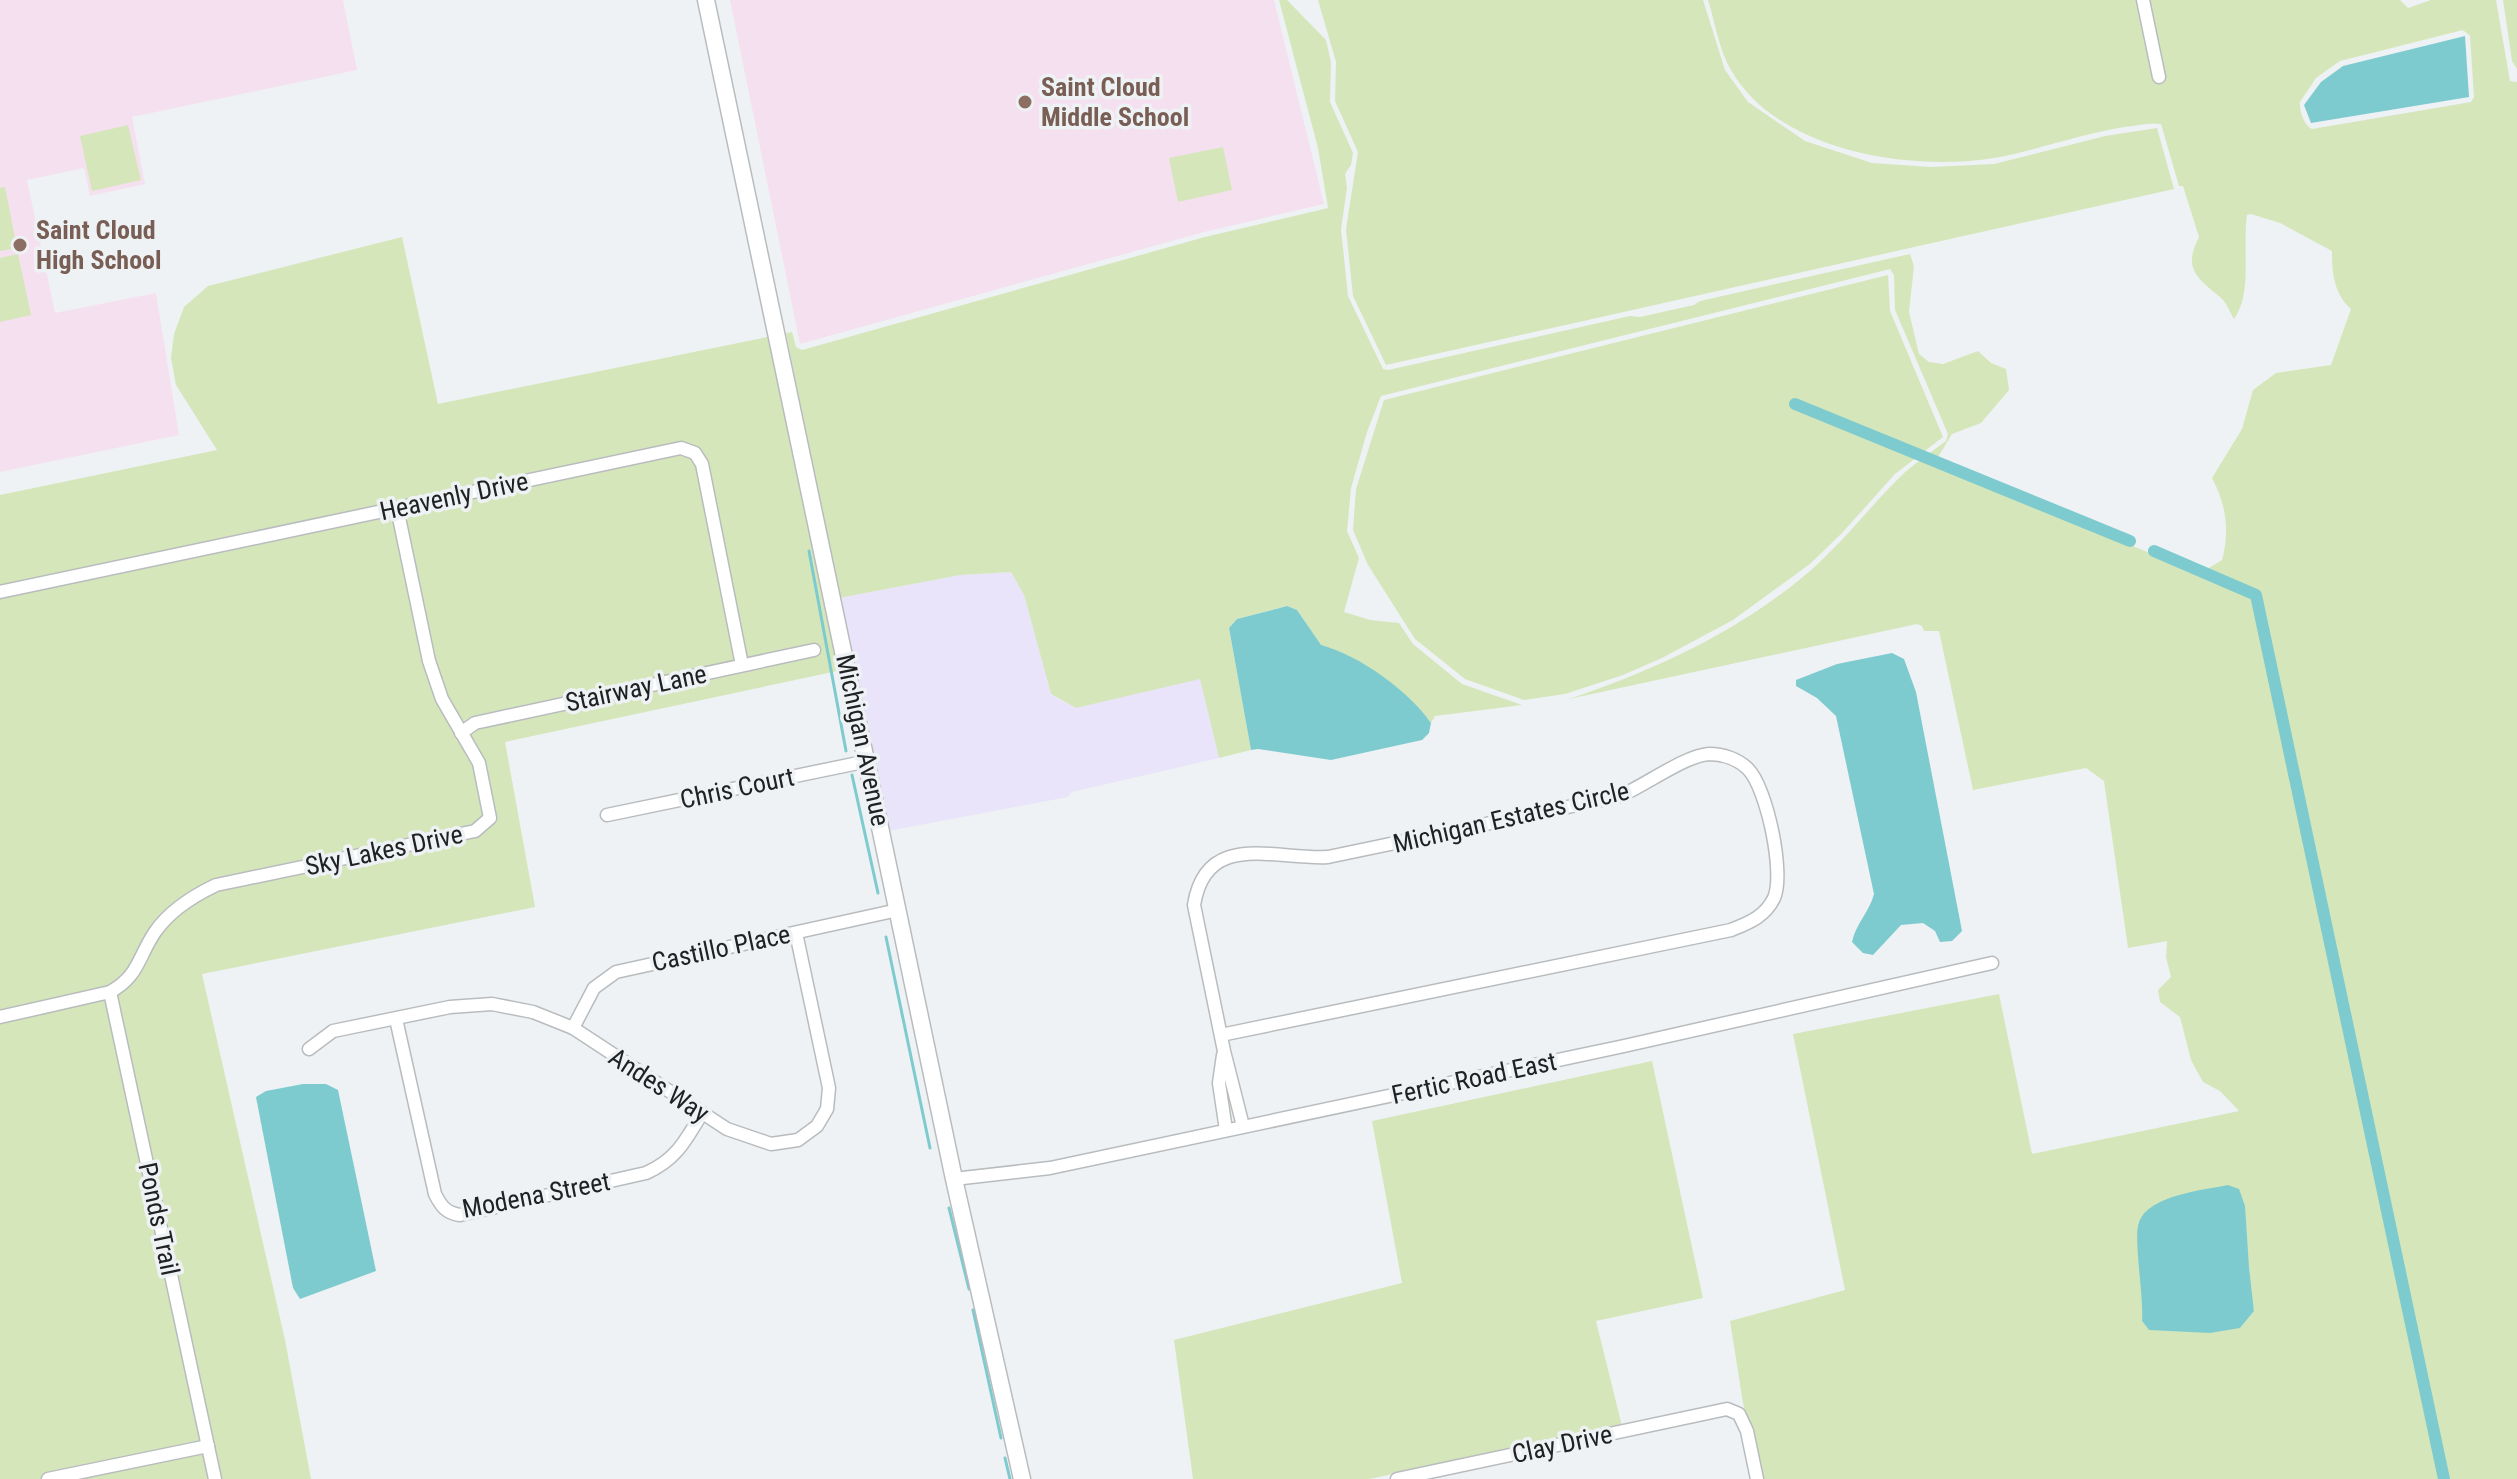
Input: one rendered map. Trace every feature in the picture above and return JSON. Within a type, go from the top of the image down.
[{"type":"street","name":"Michigan Avenue","points":[[706,0],[954,1179],[1022,1479]]},
{"type":"street","points":[[2143,0],[2159,77]]},
{"type":"street","name":"Heavenly Drive","points":[[0,592],[681,448],[695,453],[702,464],[742,665]]},
{"type":"street","name":"Sky Lakes Drive","points":[[0,1017],[110,992],[125,984],[137,970],[155,931],[175,911],[216,885],[475,831],[490,818],[479,763],[442,699],[429,661],[397,508]]},
{"type":"street","name":"Stairway Lane","points":[[461,733],[475,723],[814,650]]},
{"type":"street","name":"Michigan Estates Circle","points":[[1221,1035],[1731,930],[1757,919],[1773,901],[1778,886],[1778,864],[1761,791],[1749,769],[1731,757],[1708,754],[1685,761],[1620,796],[1328,857],[1304,859],[1239,854],[1221,860],[1209,869],[1197,885],[1194,905],[1224,1051],[1243,1126]]},
{"type":"street","name":"Chris Court","points":[[607,815],[868,761]]},
{"type":"street","name":"Castillo Place","points":[[573,1028],[594,988],[616,972],[898,910]]},
{"type":"street","name":"Andes Way","points":[[309,1049],[333,1031],[450,1007],[492,1004],[533,1012],[573,1028],[727,1129],[771,1144],[798,1140],[823,1118],[829,1088],[796,933]]},
{"type":"street","name":"Fertic Road East","points":[[954,1179],[1050,1168],[1992,963]]},
{"type":"street","name":"Ponds Trail","points":[[110,992],[215,1479]]},
{"type":"street","name":"Modena Street","points":[[396,1019],[435,1194],[441,1207],[453,1214],[460,1215],[646,1173],[664,1165],[684,1144],[702,1113]]},
{"type":"street","name":"Michigan Estates Circle","points":[[1224,1051],[1219,1083],[1226,1130]]},
{"type":"street","name":"Clay Drive","points":[[1397,1479],[1727,1409],[1739,1414],[1747,1431],[1757,1479]]},
{"type":"street","points":[[48,1479],[208,1446]]},
{"type":"shaded area","name":"Saint Cloud High School","points":[[0,0],[343,0],[357,70],[132,117],[145,184],[90,196],[84,168],[27,180],[55,313],[156,293],[179,435],[0,472]]},
{"type":"shaded area","name":"Saint Cloud Middle School","points":[[730,0],[1274,0],[1324,204],[1204,232],[800,344]]},
{"type":"shaded area","points":[[1011,572],[1024,595],[1051,695],[1076,708],[1200,678],[1219,758],[1072,792],[1068,797],[888,831],[839,598],[960,575]]},
{"type":"green space","points":[[1279,0],[1287,0],[1326,40],[1331,62],[1330,102],[1353,153],[1351,165],[1345,174],[1347,188],[1341,229],[1348,296],[1383,369],[1630,316],[1640,317],[1910,254],[1914,266],[1909,312],[1919,354],[1929,362],[1943,364],[1978,351],[1991,363],[2006,369],[2009,390],[1981,423],[1952,434],[1935,462],[2199,574],[2222,560],[2226,539],[2225,518],[2212,478],[2242,429],[2253,390],[2276,373],[2331,365],[2351,309],[2335,283],[2332,251],[2280,223],[2247,215],[2245,283],[2240,308],[2234,319],[2222,299],[2194,271],[2192,257],[2199,237],[2183,186],[2179,186],[2161,124],[2108,130],[2010,155],[1960,162],[1886,158],[1848,150],[1812,137],[1780,120],[1752,98],[1727,62],[1708,0],[2400,0],[2408,8],[2431,0],[2496,0],[2510,81],[2517,82],[2517,1479],[1762,1479],[1743,1403],[1730,1321],[1845,1290],[1793,1034],[1999,994],[2032,1154],[2239,1111],[2220,1091],[2203,1082],[2191,1060],[2180,1017],[2160,1002],[2158,990],[2171,977],[2166,957],[2167,941],[2128,948],[2104,781],[2086,768],[1973,790],[1939,631],[1924,631],[1917,624],[1569,699],[1634,675],[1696,647],[1783,593],[1833,549],[1898,479],[1946,441],[1948,434],[1895,310],[1894,275],[1890,269],[1381,396],[1351,488],[1347,531],[1359,558],[1344,612],[1370,620],[1399,623],[1413,644],[1462,684],[1522,705],[1435,716],[1431,723],[1410,699],[1382,676],[1351,657],[1321,646],[1297,610],[1286,606],[1237,619],[1229,628],[1251,750],[1219,758],[1200,679],[1076,708],[1051,694],[1024,595],[1011,572],[960,575],[839,598],[786,333],[792,332],[796,347],[802,350],[1205,237],[1328,208],[1318,148]],"holes":[[[2463,30],[2470,36],[2474,97],[2471,102],[2312,129],[2304,121],[2300,102],[2316,78],[2340,61]],[[2138,1222],[2249,1267],[2254,1311],[2240,1328],[2149,1330],[2142,1321]]]},
{"type":"green space","points":[[1318,0],[1703,0],[1725,70],[1748,102],[1805,141],[1872,163],[1931,167],[1994,164],[2105,136],[2157,128],[2174,189],[1386,365],[1353,296],[1346,229],[1358,152],[1335,101],[1336,62]]},
{"type":"green space","points":[[2503,0],[2517,0],[2517,69],[2512,61]]},
{"type":"green space","points":[[128,125],[141,180],[92,191],[80,136]]},
{"type":"green space","points":[[1223,147],[1232,190],[1178,202],[1169,158]]},
{"type":"green space","points":[[5,187],[17,248],[0,251],[0,188]]},
{"type":"green space","points":[[402,237],[438,404],[772,336],[842,670],[505,742],[535,907],[202,974],[285,1340],[311,1479],[0,1479],[0,495],[217,450],[176,385],[171,358],[174,334],[184,307],[208,286]]},
{"type":"green space","points":[[18,254],[31,315],[0,322],[0,258]]},
{"type":"green space","points":[[1888,275],[1890,311],[1943,437],[1895,474],[1810,564],[1733,620],[1662,658],[1565,694],[1524,700],[1465,679],[1415,639],[1368,565],[1353,530],[1356,489],[1384,400]]},
{"type":"green space","points":[[1652,1061],[1703,1298],[1596,1321],[1622,1426],[1369,1479],[1193,1479],[1174,1340],[1402,1283],[1372,1121]]},
{"type":"water","points":[[2465,36],[2469,97],[2311,123],[2304,105],[2321,82],[2343,66]]},
{"type":"water","points":[[1287,606],[1297,610],[1321,645],[1351,657],[1397,687],[1431,723],[1429,733],[1422,740],[1331,760],[1251,750],[1229,628],[1237,619]]},
{"type":"water","points":[[1892,653],[1904,659],[1916,692],[1962,931],[1952,941],[1940,942],[1935,931],[1923,923],[1901,925],[1873,955],[1863,953],[1852,942],[1874,894],[1836,716],[1817,698],[1796,686],[1796,680],[1837,664]]},
{"type":"water","points":[[303,1084],[326,1084],[338,1090],[376,1271],[300,1299],[293,1288],[256,1097],[266,1091]]},
{"type":"water","points":[[2228,1185],[2239,1189],[2245,1206],[2254,1311],[2240,1328],[2210,1333],[2149,1330],[2142,1321],[2137,1240],[2139,1222],[2145,1213],[2165,1200]]},
{"type":"waterway","points":[[1795,404],[2130,541]]},
{"type":"waterway","points":[[809,551],[846,751]]},
{"type":"waterway","points":[[2154,551],[2256,595],[2444,1479]]},
{"type":"waterway","points":[[852,775],[878,893]]},
{"type":"waterway","points":[[886,937],[930,1148]]},
{"type":"waterway","points":[[949,1208],[969,1289]]},
{"type":"waterway","points":[[973,1310],[1001,1438]]},
{"type":"waterway","points":[[1005,1458],[1010,1479]]},
{"type":"place","name":"Saint Cloud Middle School","points":[[1025,102]]},
{"type":"place","name":"Saint Cloud High School","points":[[20,245]]}]
